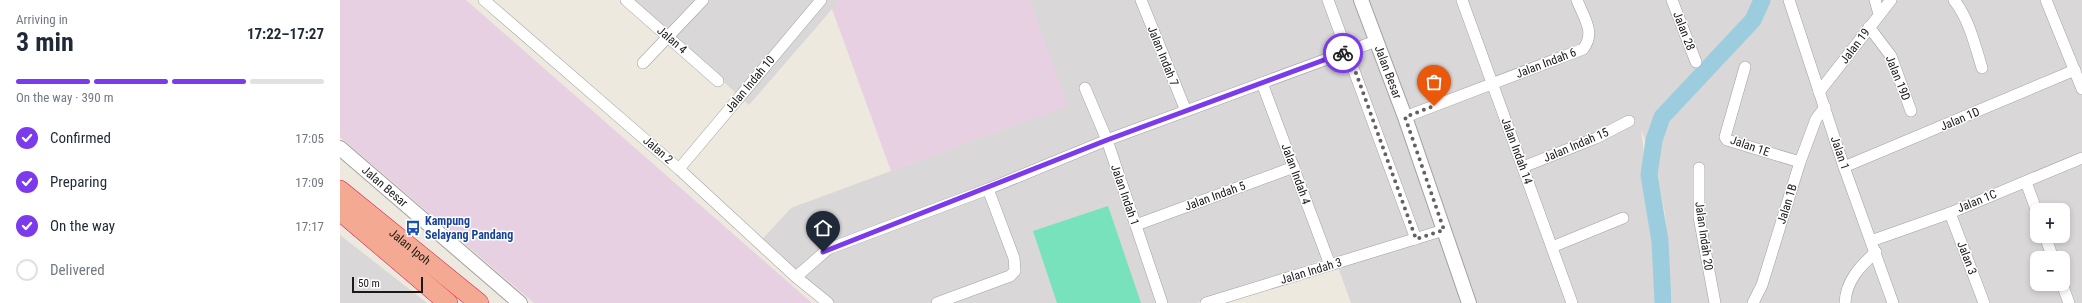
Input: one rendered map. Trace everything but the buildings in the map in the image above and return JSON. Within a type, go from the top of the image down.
[{"type":"highway","points":[[340,178],[458,286]]},
{"type":"highway","name":"Jalan Ipoh","points":[[340,190],[479,303]]},
{"type":"highway","name":"Jalan Ipoh","points":[[340,211],[447,303]]},
{"type":"highway","points":[[340,221],[447,303]]},
{"type":"street","name":"Jalan 2","points":[[484,0],[679,169],[796,276],[828,303]]},
{"type":"street","name":"Jalan 4","points":[[626,0],[718,81]]},
{"type":"street","points":[[643,62],[703,0]]},
{"type":"street","name":"Jalan Indah 10","points":[[679,169],[821,0]]},
{"type":"street","name":"Jalan Indah 7","points":[[1141,0],[1186,111]]},
{"type":"street","points":[[1328,0],[1416,239]]},
{"type":"street","name":"Jalan Besar","points":[[1361,0],[1405,117],[1469,303]]},
{"type":"street","name":"Jalan Indah 14","points":[[1462,0],[1572,303]]},
{"type":"street","name":"Jalan Indah 6","points":[[1405,117],[1583,49],[1589,42],[1590,33],[1577,0]]},
{"type":"street","name":"Jalan 28","points":[[1672,0],[1696,62]]},
{"type":"street","points":[[1875,0],[1879,14]]},
{"type":"street","name":"Jalan 19","points":[[1819,92],[1891,0]]},
{"type":"street","points":[[1954,0],[1959,7],[1969,29],[1982,68]]},
{"type":"street","points":[[2046,0],[2082,88]]},
{"type":"street","name":"Jalan 1","points":[[1789,1],[1844,167],[1876,252],[1893,303]]},
{"type":"street","name":"Jalan 19D","points":[[1869,27],[1891,56],[1911,111]]},
{"type":"street","points":[[796,276],[828,249],[988,189],[1107,140],[1376,41]]},
{"type":"street","name":"Jalan 1E","points":[[1745,67],[1725,137],[1727,140],[1800,162]]},
{"type":"street","name":"Jalan 1D","points":[[1844,167],[2075,70]]},
{"type":"street","name":"Jalan Indah 4","points":[[1262,83],[1330,265]]},
{"type":"street","name":"Jalan Indah 1","points":[[1085,88],[1107,140],[1162,303]]},
{"type":"street","name":"Jalan 1B","points":[[1753,303],[1762,285],[1800,162],[1816,119],[1825,108]]},
{"type":"street","name":"Jalan Indah 15","points":[[1523,167],[1596,138],[1629,121]]},
{"type":"street","name":"Jalan Besar","points":[[340,148],[520,303]]},
{"type":"street","name":"Jalan 1C","points":[[1871,241],[1950,213],[2082,158]]},
{"type":"street","name":"Jalan Indah 5","points":[[1136,225],[1294,167]]},
{"type":"street","name":"Jalan Indah 20","points":[[1699,168],[1699,217],[1715,303]]},
{"type":"street","points":[[2026,182],[2034,203]]},
{"type":"street","points":[[937,303],[1010,276],[1015,270],[1014,258],[988,189]]},
{"type":"street","name":"Jalan 3","points":[[1950,213],[1984,303]]},
{"type":"street","points":[[1552,247],[1623,218]]},
{"type":"street","name":"Jalan Indah 3","points":[[1206,303],[1444,230]]},
{"type":"street","points":[[1845,303],[1846,292],[1852,278],[1862,265],[1876,252]]},
{"type":"street","points":[[2065,291],[2069,303]]},
{"type":"shaded area","points":[[340,0],[466,0],[812,303],[534,303],[340,137]]},
{"type":"shaded area","points":[[634,0],[840,0],[749,105]]},
{"type":"shaded area","points":[[840,0],[1030,0],[1068,106],[891,171],[832,9]]},
{"type":"shaded area","points":[[1030,0],[2082,0],[2082,303],[1672,303],[1665,214],[1655,166],[1641,129],[1651,214],[1658,303],[1351,303],[1334,256],[1197,303],[819,303],[755,247],[791,208],[1067,106]]},
{"type":"shaded area","points":[[340,235],[427,303],[340,303]]},
{"type":"green space","points":[[1108,206],[1141,303],[1057,303],[1033,231]]},
{"type":"waterway","points":[[1663,303],[1660,241],[1649,175],[1654,140],[1662,117],[1753,20],[1762,0]]},
{"type":"way so far","points":[[1343,53],[1348,51],[1416,239],[1444,230],[1405,117],[1434,106]]},
{"type":"place","name":"Kampung Selayang Pandang","points":[[413,228]]},
{"type":"route","points":[[823,252],[988,189],[1107,140],[1343,53]]}]
